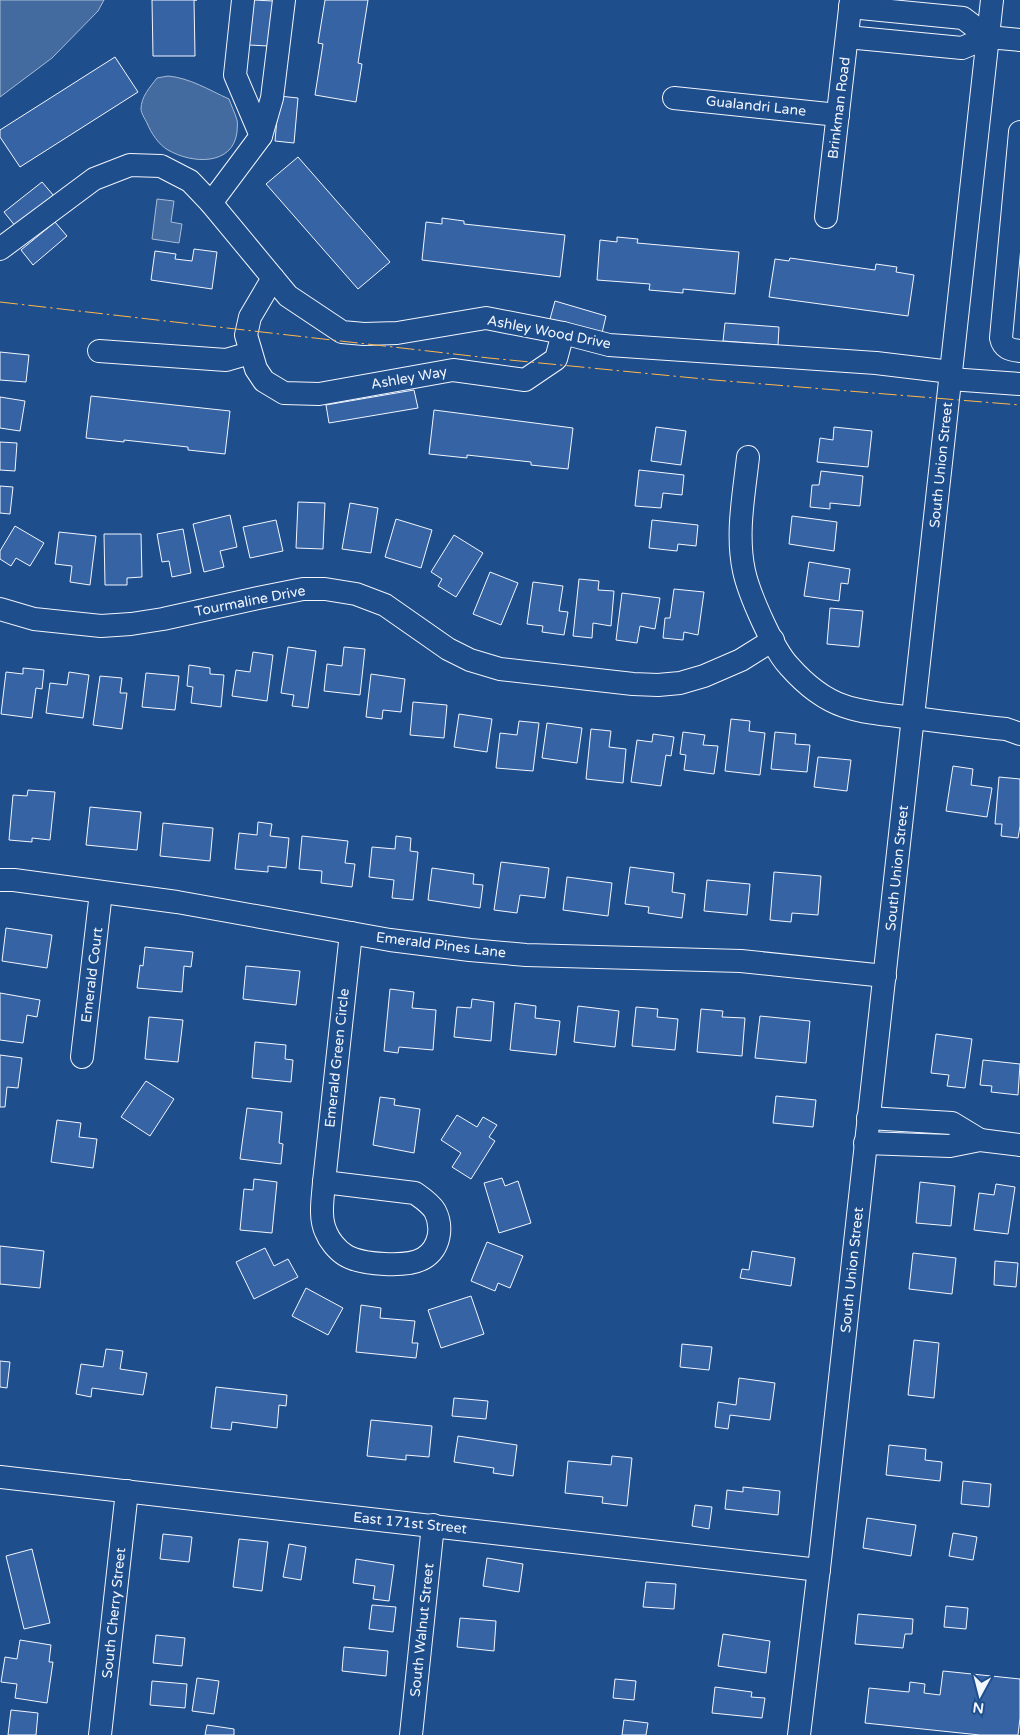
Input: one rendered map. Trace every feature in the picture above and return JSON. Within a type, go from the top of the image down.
[{"type":"street","points":[[243,0],[235,75],[260,136]]},
{"type":"street","points":[[211,203],[260,136],[272,98],[284,0]]},
{"type":"street","name":"South Union Street","points":[[799,1735],[819,1570],[992,0]]},
{"type":"street","points":[[851,4],[964,18],[988,37]]},
{"type":"street","name":"Brinkman Road","points":[[826,217],[851,4]]},
{"type":"street","points":[[847,37],[962,48],[988,37],[1020,40]]},
{"type":"street","name":"Gualandri Lane","points":[[674,98],[838,115]]},
{"type":"street","points":[[1013,349],[1002,343],[1001,338],[1020,132]]},
{"type":"street","name":"Ashley Wood Drive","points":[[0,249],[94,179],[130,165],[161,166],[190,181],[211,203],[288,296],[342,332],[364,334],[397,333],[486,318],[563,333],[609,345],[876,363],[950,376],[1020,384]]},
{"type":"street","name":"Ashley Way","points":[[273,278],[250,318],[246,335],[256,369],[264,381],[284,393],[319,394],[453,370],[525,380],[556,359],[563,333]]},
{"type":"street","points":[[99,351],[226,360],[250,353]]},
{"type":"street","points":[[748,457],[741,544],[744,571],[761,618],[788,665],[806,683],[823,695],[842,705],[868,713],[1006,729],[1020,734]]},
{"type":"street","name":"Tourmaline Drive","points":[[0,609],[34,619],[101,626],[163,619],[303,589],[325,589],[356,594],[386,606],[448,649],[470,660],[500,669],[641,684],[680,683],[704,676],[741,660],[773,640]]},
{"type":"street","name":"Emerald Pines Lane","points":[[0,880],[177,902],[390,940],[470,950],[526,955],[741,961],[885,976]]},
{"type":"street","name":"Emerald Court","points":[[82,1057],[101,892]]},
{"type":"street","name":"Emerald Green Circle","points":[[324,1182],[394,1190],[415,1194],[425,1200],[434,1209],[439,1221],[437,1241],[433,1250],[424,1258],[413,1263],[402,1264],[357,1260],[345,1255],[333,1244],[325,1231],[322,1215],[324,1182],[350,933]]},
{"type":"street","points":[[868,1118],[952,1123],[980,1140]]},
{"type":"street","points":[[865,1143],[950,1146],[980,1140],[1020,1145]]},
{"type":"street","name":"East 171st Street","points":[[0,1477],[819,1570]]},
{"type":"street","name":"South Cherry Street","points":[[100,1735],[127,1491]]},
{"type":"street","name":"South Walnut Street","points":[[411,1735],[433,1525]]},
{"type":"water","points":[[0,0],[104,0],[98,11],[52,58],[0,97]]},
{"type":"water","points":[[168,76],[192,82],[229,99],[236,117],[237,132],[234,143],[228,151],[210,159],[199,159],[178,155],[161,145],[142,114],[141,105],[146,92],[157,78]]},
{"type":"water","points":[[157,199],[174,201],[171,222],[182,224],[179,243],[152,239]]},
{"type":"building","points":[[152,0],[194,0],[195,56],[153,56]]},
{"type":"building","points":[[254,0],[273,1],[268,46],[249,45]]},
{"type":"building","points":[[325,0],[368,0],[358,63],[362,64],[356,102],[315,95],[323,44],[318,43]]},
{"type":"building","points":[[115,57],[138,92],[20,167],[0,137],[0,130]]},
{"type":"building","points":[[279,96],[298,98],[294,143],[275,141]]},
{"type":"building","points":[[298,157],[390,262],[358,289],[266,184]]},
{"type":"building","points":[[42,182],[54,196],[16,227],[4,212]]},
{"type":"building","points":[[442,218],[464,221],[464,224],[565,235],[560,277],[422,260],[426,222],[442,224]]},
{"type":"building","points":[[55,222],[67,236],[33,265],[21,250]]},
{"type":"building","points":[[617,237],[638,239],[637,243],[739,252],[735,294],[683,289],[683,293],[649,290],[650,284],[597,280],[600,240],[617,242]]},
{"type":"building","points":[[194,249],[217,252],[212,289],[151,280],[155,251],[176,254],[175,259],[192,261]]},
{"type":"building","points":[[790,258],[875,270],[876,264],[897,267],[896,272],[914,275],[908,316],[769,297],[775,259],[789,261]]},
{"type":"building","points":[[555,301],[606,316],[602,333],[550,319]]},
{"type":"building","points":[[725,323],[779,327],[778,345],[723,341]]},
{"type":"building","points":[[0,352],[29,355],[26,382],[0,380]]},
{"type":"building","points":[[414,390],[418,408],[329,423],[326,405]]},
{"type":"building","points":[[91,396],[230,411],[225,454],[188,450],[188,447],[86,438]]},
{"type":"building","points":[[0,397],[25,401],[20,431],[0,428]]},
{"type":"building","points":[[434,410],[573,428],[568,469],[531,465],[531,462],[467,455],[467,458],[429,454]]},
{"type":"building","points":[[656,427],[686,431],[681,465],[651,461]]},
{"type":"building","points":[[834,427],[872,431],[868,467],[817,462],[820,438],[833,440]]},
{"type":"building","points":[[0,442],[17,443],[15,471],[0,470]]},
{"type":"building","points":[[639,470],[684,475],[682,495],[663,493],[661,508],[635,506]]},
{"type":"building","points":[[821,471],[863,476],[860,506],[830,503],[830,509],[810,507],[812,485],[819,485]]},
{"type":"building","points":[[0,486],[13,487],[10,514],[0,513]]},
{"type":"building","points":[[298,502],[325,503],[323,549],[296,548]]},
{"type":"building","points":[[350,503],[378,508],[371,553],[342,549]]},
{"type":"building","points":[[230,515],[237,547],[220,551],[224,567],[204,572],[193,524]]},
{"type":"building","points":[[792,516],[837,522],[834,551],[789,544]]},
{"type":"building","points":[[396,519],[432,530],[421,568],[385,557]]},
{"type":"building","points":[[276,520],[283,551],[250,558],[243,527]]},
{"type":"building","points":[[652,520],[698,525],[696,546],[678,544],[677,551],[649,548]]},
{"type":"building","points":[[15,526],[44,543],[30,566],[16,558],[11,566],[0,559],[0,551]]},
{"type":"building","points":[[183,529],[191,573],[172,577],[169,561],[162,562],[157,534]]},
{"type":"building","points":[[59,532],[96,536],[90,585],[70,582],[72,566],[55,564]]},
{"type":"building","points":[[104,534],[141,534],[142,577],[127,578],[127,585],[105,585]]},
{"type":"building","points":[[454,535],[483,553],[456,597],[438,586],[442,579],[431,572]]},
{"type":"building","points":[[809,562],[850,569],[848,584],[841,583],[839,601],[804,596]]},
{"type":"building","points":[[490,572],[518,583],[501,625],[473,614]]},
{"type":"building","points":[[579,579],[599,581],[598,590],[614,591],[611,626],[593,623],[592,638],[573,636]]},
{"type":"building","points":[[533,582],[563,586],[559,611],[568,612],[564,635],[542,632],[543,626],[527,624]]},
{"type":"building","points":[[674,589],[704,592],[698,635],[684,632],[683,640],[663,638],[665,618],[670,618]]},
{"type":"building","points":[[622,593],[660,598],[655,629],[640,626],[637,643],[616,640]]},
{"type":"building","points":[[830,608],[863,611],[859,647],[827,644]]},
{"type":"building","points":[[288,647],[316,651],[308,708],[292,706],[294,695],[281,693]]},
{"type":"building","points":[[344,647],[365,649],[360,695],[324,691],[327,664],[342,666]]},
{"type":"building","points":[[253,652],[273,655],[267,701],[232,696],[236,670],[250,672]]},
{"type":"building","points":[[189,665],[210,668],[210,674],[224,675],[221,707],[191,703],[193,687],[187,686]]},
{"type":"building","points":[[23,668],[44,670],[42,689],[36,688],[32,718],[1,714],[6,672],[23,674]]},
{"type":"building","points":[[69,672],[89,675],[83,718],[46,713],[50,683],[67,685]]},
{"type":"building","points":[[146,673],[179,676],[175,710],[142,707]]},
{"type":"building","points":[[371,674],[405,679],[401,712],[383,710],[382,719],[366,717]]},
{"type":"building","points":[[100,676],[122,678],[120,693],[127,693],[122,729],[93,725]]},
{"type":"building","points":[[413,702],[447,705],[444,738],[410,735]]},
{"type":"building","points":[[459,714],[492,719],[487,752],[454,747]]},
{"type":"building","points":[[731,719],[750,721],[749,731],[765,733],[760,775],[725,771]]},
{"type":"building","points":[[519,721],[539,723],[533,771],[496,768],[500,733],[517,735]]},
{"type":"building","points":[[547,723],[582,728],[577,763],[542,758]]},
{"type":"building","points":[[591,729],[611,731],[609,747],[626,749],[623,783],[586,779]]},
{"type":"building","points":[[683,732],[705,735],[703,745],[718,746],[714,774],[684,770],[686,755],[680,754]]},
{"type":"building","points":[[775,732],[796,734],[795,744],[810,745],[807,772],[771,769]]},
{"type":"building","points":[[653,734],[674,737],[671,756],[666,755],[661,786],[631,782],[637,740],[652,742]]},
{"type":"building","points":[[818,757],[851,760],[847,791],[814,787]]},
{"type":"building","points":[[953,766],[973,769],[971,785],[992,788],[987,817],[946,811]]},
{"type":"building","points":[[999,777],[1020,779],[1020,826],[1018,838],[1001,836],[1002,824],[995,824]]},
{"type":"building","points":[[28,790],[55,792],[50,840],[32,838],[32,842],[9,840],[13,795],[27,796]]},
{"type":"building","points":[[90,807],[141,812],[137,850],[86,845]]},
{"type":"building","points":[[258,822],[272,824],[270,836],[289,838],[286,868],[268,866],[268,872],[235,869],[239,833],[257,835]]},
{"type":"building","points":[[163,823],[213,828],[210,861],[160,856]]},
{"type":"building","points":[[302,836],[348,841],[345,863],[355,864],[352,887],[321,883],[322,871],[299,869]]},
{"type":"building","points":[[396,836],[411,838],[410,851],[418,852],[413,900],[392,898],[394,880],[369,877],[372,847],[395,849]]},
{"type":"building","points":[[501,862],[549,868],[545,898],[520,895],[517,913],[494,910]]},
{"type":"building","points":[[630,867],[674,873],[672,892],[685,894],[682,918],[648,913],[649,907],[625,904]]},
{"type":"building","points":[[432,868],[474,874],[473,884],[483,885],[480,908],[428,900]]},
{"type":"building","points":[[774,872],[821,876],[818,915],[792,913],[791,922],[770,920]]},
{"type":"building","points":[[567,877],[612,883],[608,916],[563,910]]},
{"type":"building","points":[[707,880],[750,884],[747,915],[704,911]]},
{"type":"building","points":[[6,928],[52,935],[47,968],[2,961]]},
{"type":"building","points":[[145,947],[193,952],[191,967],[184,966],[182,992],[137,988],[140,965],[143,966]]},
{"type":"building","points":[[246,966],[300,971],[296,1005],[243,999]]},
{"type":"building","points":[[390,989],[414,992],[412,1008],[436,1010],[433,1050],[399,1047],[398,1053],[384,1051]]},
{"type":"building","points":[[0,993],[40,1000],[37,1017],[27,1015],[23,1043],[0,1040]]},
{"type":"building","points":[[472,999],[494,1002],[491,1041],[454,1037],[457,1007],[471,1008]]},
{"type":"building","points":[[515,1003],[536,1006],[535,1018],[560,1021],[556,1055],[510,1050]]},
{"type":"building","points":[[578,1006],[619,1011],[615,1047],[574,1042]]},
{"type":"building","points":[[636,1007],[658,1009],[657,1017],[678,1019],[675,1050],[632,1046]]},
{"type":"building","points":[[701,1009],[723,1011],[722,1017],[745,1018],[742,1056],[697,1052]]},
{"type":"building","points":[[760,1016],[810,1021],[806,1063],[755,1058]]},
{"type":"building","points":[[149,1017],[183,1020],[178,1062],[145,1059]]},
{"type":"building","points":[[936,1034],[972,1039],[965,1088],[947,1086],[949,1075],[931,1073]]},
{"type":"building","points":[[255,1042],[286,1045],[285,1059],[293,1060],[291,1082],[252,1078]]},
{"type":"building","points":[[0,1055],[22,1058],[18,1088],[7,1087],[5,1107],[0,1107]]},
{"type":"building","points":[[983,1060],[1020,1064],[1018,1095],[991,1092],[992,1086],[980,1085]]},
{"type":"building","points":[[146,1081],[174,1099],[150,1136],[121,1117]]},
{"type":"building","points":[[776,1096],[816,1100],[813,1127],[773,1123]]},
{"type":"building","points":[[380,1097],[395,1099],[394,1105],[420,1109],[414,1153],[373,1145]]},
{"type":"building","points":[[247,1108],[282,1112],[279,1143],[283,1144],[281,1164],[240,1159]]},
{"type":"building","points":[[457,1115],[477,1127],[483,1117],[497,1125],[489,1137],[495,1141],[471,1179],[452,1167],[461,1153],[441,1140]]},
{"type":"building","points":[[57,1120],[81,1123],[79,1137],[97,1139],[93,1168],[51,1162]]},
{"type":"building","points":[[502,1178],[505,1186],[518,1181],[531,1223],[499,1233],[484,1183]]},
{"type":"building","points":[[254,1179],[277,1182],[272,1233],[240,1230],[244,1189],[253,1190]]},
{"type":"building","points":[[920,1182],[955,1186],[951,1226],[916,1223]]},
{"type":"building","points":[[996,1184],[1015,1187],[1008,1234],[974,1230],[979,1193],[994,1195]]},
{"type":"building","points":[[487,1242],[523,1256],[510,1288],[498,1283],[495,1291],[471,1281]]},
{"type":"building","points":[[0,1246],[44,1251],[40,1288],[0,1284]]},
{"type":"building","points":[[265,1248],[274,1266],[288,1259],[298,1277],[254,1299],[236,1262]]},
{"type":"building","points":[[752,1251],[795,1258],[791,1286],[740,1278],[742,1269],[749,1270]]},
{"type":"building","points":[[913,1253],[956,1258],[952,1294],[909,1289]]},
{"type":"building","points":[[995,1261],[1018,1263],[1016,1287],[994,1285]]},
{"type":"building","points":[[306,1288],[343,1308],[328,1335],[292,1316]]},
{"type":"building","points":[[471,1296],[484,1334],[441,1348],[428,1310]]},
{"type":"building","points":[[361,1305],[381,1308],[380,1318],[415,1321],[412,1343],[418,1343],[416,1358],[356,1352]]},
{"type":"building","points":[[914,1340],[939,1343],[934,1398],[908,1395]]},
{"type":"building","points":[[682,1344],[712,1347],[709,1370],[680,1367]]},
{"type":"building","points":[[106,1349],[123,1351],[120,1369],[147,1373],[143,1395],[92,1388],[91,1397],[76,1394],[81,1364],[103,1367]]},
{"type":"building","points":[[0,1361],[10,1362],[7,1388],[0,1387]]},
{"type":"building","points":[[739,1378],[775,1383],[770,1420],[730,1415],[728,1429],[715,1427],[718,1402],[736,1405]]},
{"type":"building","points":[[216,1387],[287,1395],[286,1406],[279,1405],[277,1428],[232,1422],[231,1430],[211,1428]]},
{"type":"building","points":[[454,1398],[488,1401],[486,1419],[452,1416]]},
{"type":"building","points":[[371,1420],[432,1426],[429,1457],[406,1455],[406,1460],[367,1456]]},
{"type":"building","points":[[458,1436],[517,1445],[513,1476],[493,1473],[494,1468],[454,1462]]},
{"type":"building","points":[[889,1445],[926,1449],[925,1460],[942,1462],[940,1481],[886,1475]]},
{"type":"building","points":[[612,1456],[632,1458],[627,1506],[602,1503],[603,1497],[565,1493],[568,1461],[611,1465]]},
{"type":"building","points":[[963,1481],[991,1484],[989,1507],[961,1504]]},
{"type":"building","points":[[743,1487],[780,1491],[778,1515],[725,1509],[727,1490],[743,1492]]},
{"type":"building","points":[[695,1505],[712,1507],[709,1529],[692,1526]]},
{"type":"building","points":[[867,1518],[916,1525],[911,1556],[863,1548]]},
{"type":"building","points":[[953,1533],[977,1537],[973,1560],[949,1556]]},
{"type":"building","points":[[163,1534],[192,1537],[189,1562],[160,1559]]},
{"type":"building","points":[[239,1539],[268,1542],[262,1591],[233,1587]]},
{"type":"building","points":[[289,1544],[306,1547],[301,1580],[283,1577]]},
{"type":"building","points":[[32,1549],[50,1623],[24,1629],[6,1556]]},
{"type":"building","points":[[487,1558],[523,1564],[519,1592],[483,1586]]},
{"type":"building","points":[[356,1559],[394,1565],[389,1601],[373,1599],[375,1586],[353,1583]]},
{"type":"building","points":[[646,1582],[676,1584],[674,1609],[643,1607]]},
{"type":"building","points":[[372,1605],[396,1607],[393,1632],[369,1629]]},
{"type":"building","points":[[946,1606],[968,1608],[966,1629],[944,1627]]},
{"type":"building","points":[[858,1614],[913,1619],[912,1634],[905,1634],[903,1648],[855,1644]]},
{"type":"building","points":[[460,1618],[496,1621],[494,1651],[457,1647]]},
{"type":"building","points":[[723,1634],[770,1641],[766,1673],[718,1666]]},
{"type":"building","points":[[156,1635],[185,1638],[182,1666],[153,1663]]},
{"type":"building","points":[[20,1640],[51,1645],[49,1662],[53,1662],[47,1703],[15,1698],[17,1684],[1,1682],[5,1657],[17,1659]]},
{"type":"building","points":[[344,1647],[388,1651],[386,1676],[342,1671]]},
{"type":"building","points":[[943,1671],[1020,1679],[1018,1735],[980,1735],[865,1723],[869,1688],[909,1692],[910,1682],[925,1684],[924,1693],[940,1695]]},
{"type":"building","points":[[197,1678],[219,1681],[214,1714],[192,1711]]},
{"type":"building","points":[[615,1679],[636,1681],[634,1700],[613,1698]]},
{"type":"building","points":[[152,1681],[187,1684],[185,1708],[150,1705]]},
{"type":"building","points":[[715,1687],[752,1692],[751,1697],[765,1698],[762,1718],[712,1713]]},
{"type":"building","points":[[11,1710],[38,1713],[36,1735],[8,1735]]},
{"type":"building","points":[[624,1720],[648,1723],[646,1735],[622,1735]]},
{"type":"building","points":[[207,1725],[234,1729],[234,1735],[205,1735]]},
{"type":"power","points":[[0,302],[489,358],[714,380],[1020,405]]}]
